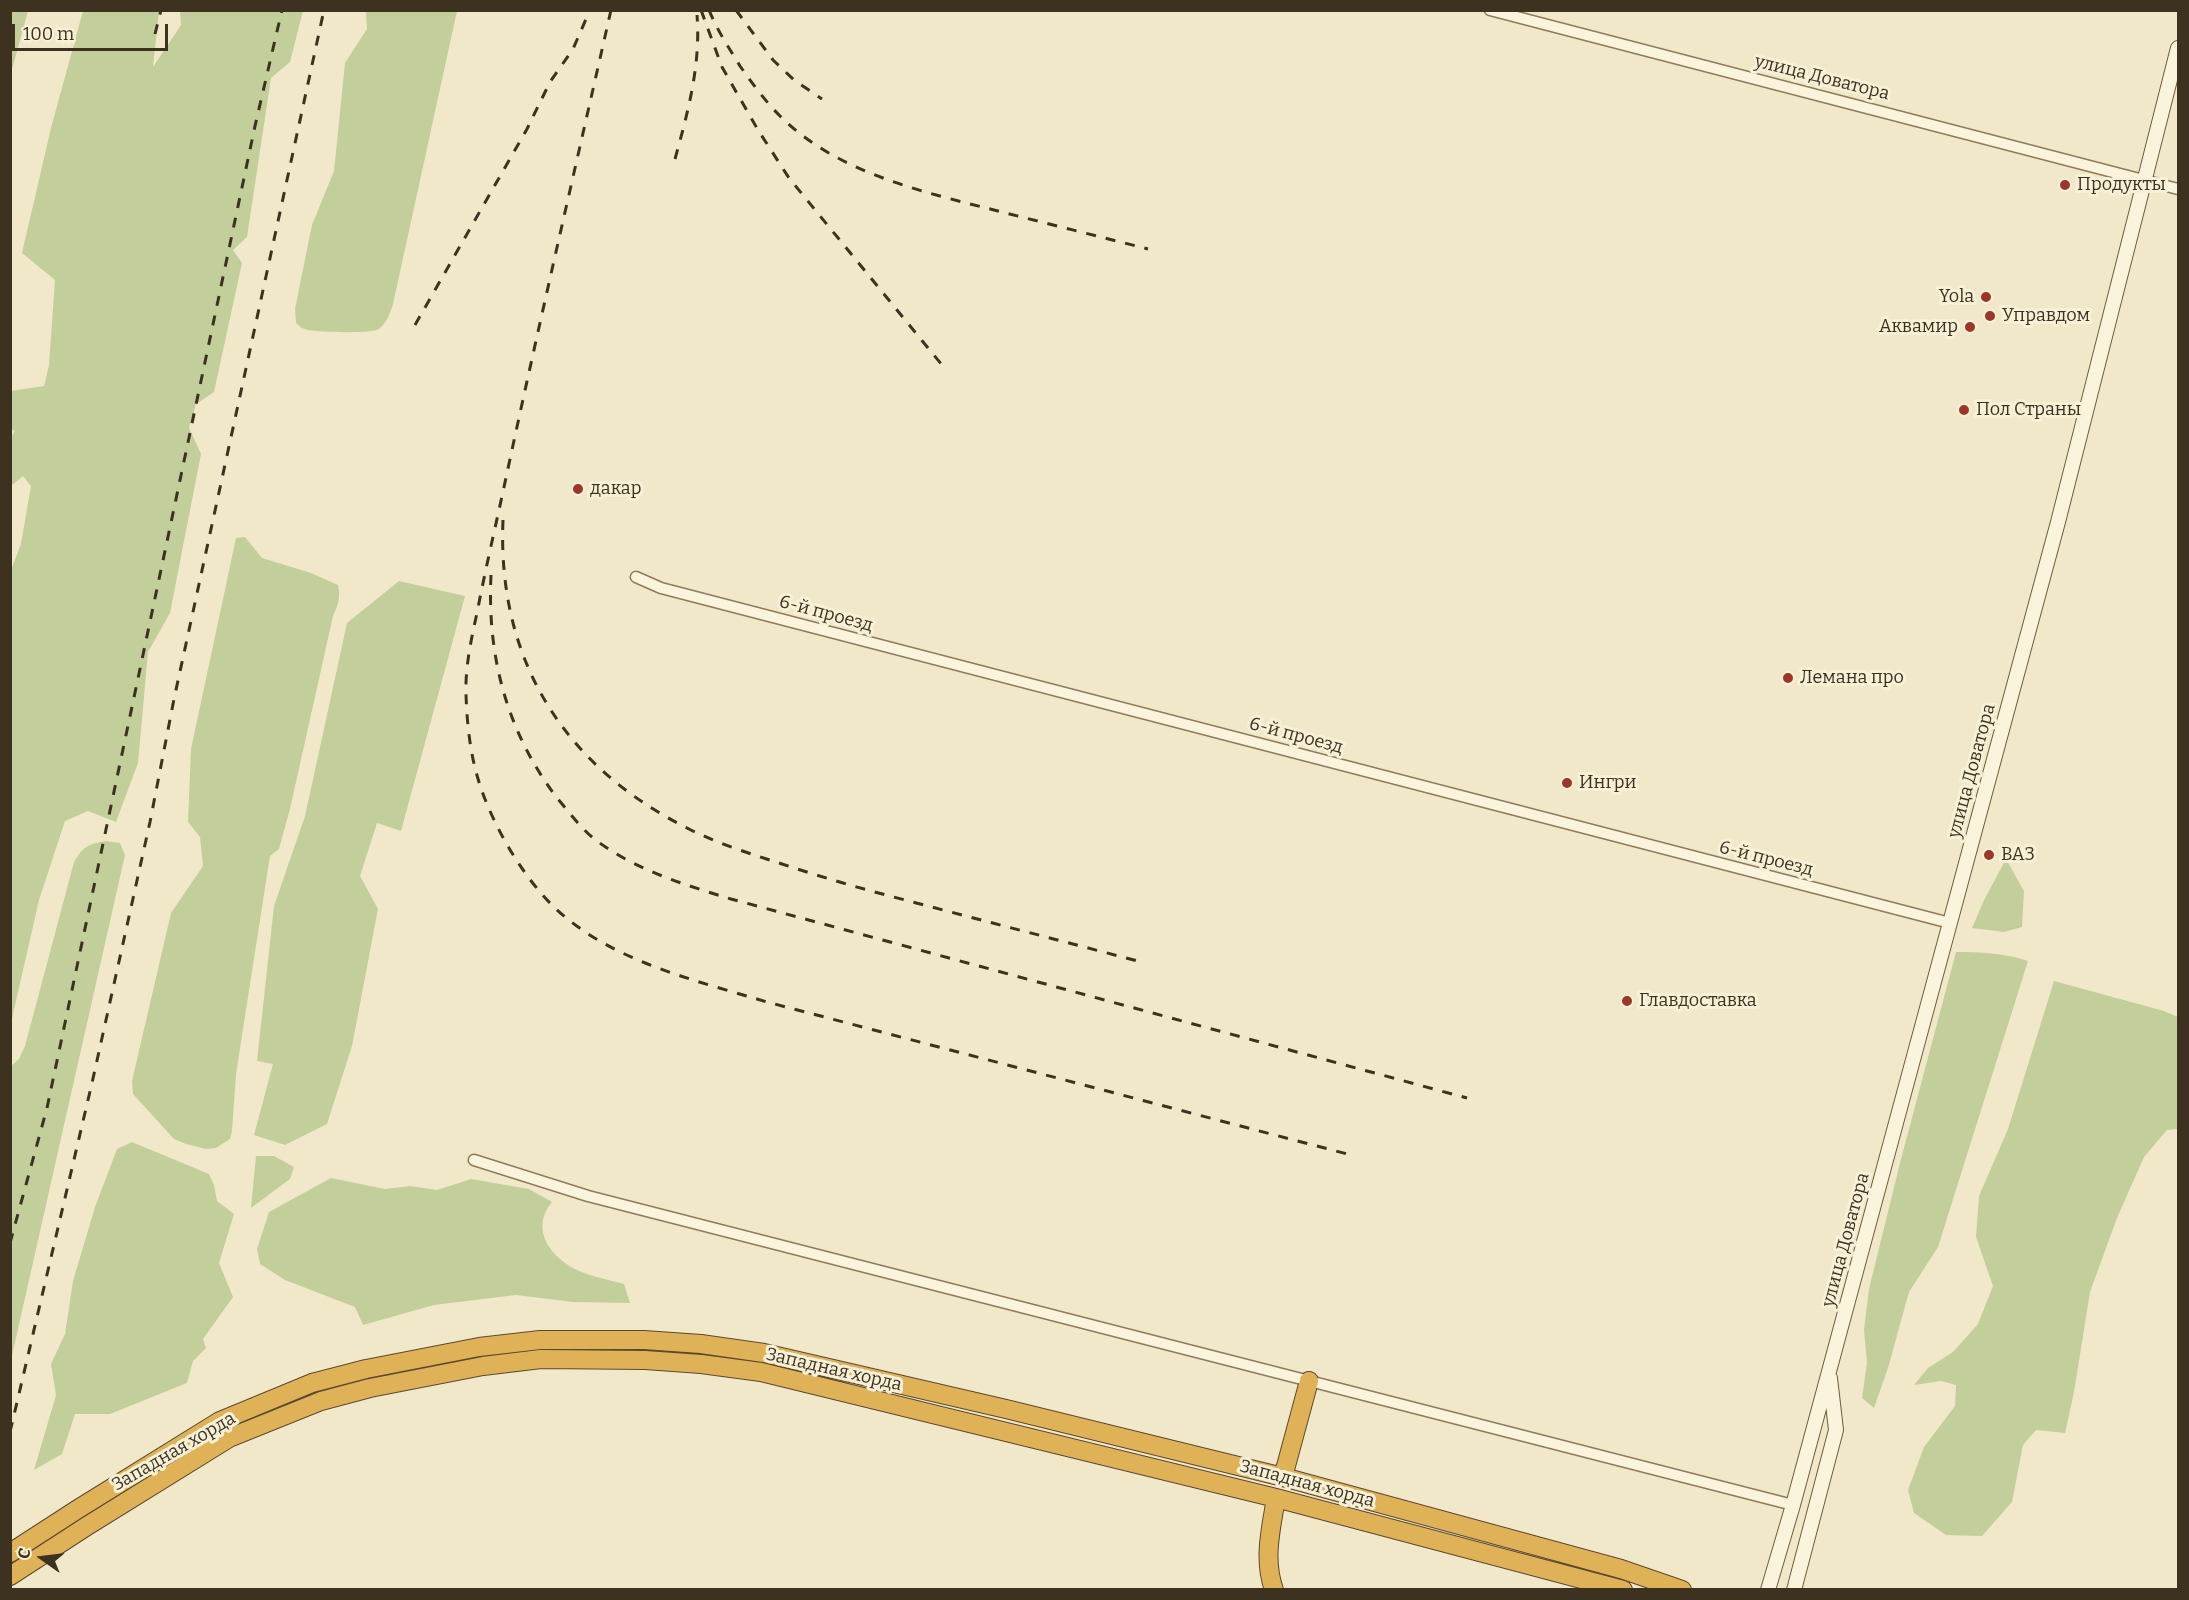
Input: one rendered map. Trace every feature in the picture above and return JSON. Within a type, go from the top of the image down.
[{"type":"highway","name":"Западная хорда","points":[[10,1553],[220,1421],[312,1383],[366,1369],[479,1347],[540,1340],[644,1340],[701,1344],[764,1353],[1006,1409],[1282,1476],[1621,1569],[1682,1590]]},
{"type":"highway","name":"Западная хорда","points":[[10,1576],[229,1438],[321,1401],[370,1388],[472,1368],[540,1359],[645,1360],[761,1372],[1276,1498],[1623,1590]]},
{"type":"highway","points":[[1282,1476],[1309,1380]]},
{"type":"highway","points":[[1274,1590],[1269,1577],[1267,1552],[1276,1498]]},
{"type":"street","name":"улица Доватора","points":[[1490,10],[2145,180]]},
{"type":"street","name":"улица Доватора","points":[[1768,1590],[1793,1505],[2058,522],[2178,48]]},
{"type":"street","points":[[2145,180],[2178,189]]},
{"type":"street","name":"6-й проезд","points":[[636,577],[672,591],[1950,923]]},
{"type":"street","points":[[474,1160],[588,1196],[1793,1505]]},
{"type":"street","name":"улица Доватора","points":[[1794,1590],[1836,1430],[1829,1370]]},
{"type":"green space","points":[[10,11],[28,11],[11,73]]},
{"type":"green space","points":[[83,11],[159,11],[153,67],[181,25],[180,11],[303,11],[290,62],[271,78],[247,237],[233,250],[242,263],[214,392],[196,404],[189,428],[201,454],[170,613],[148,652],[138,763],[116,822],[88,811],[65,821],[39,900],[11,1023],[10,573],[21,544],[31,486],[23,476],[11,486],[11,437],[15,431],[11,429],[11,391],[44,386],[49,365],[55,280],[22,253],[51,128]]},
{"type":"green space","points":[[366,11],[457,11],[393,304],[388,318],[382,327],[374,331],[308,330],[296,323],[295,309],[312,225],[334,171],[345,63],[367,29]]},
{"type":"green space","points":[[245,537],[262,558],[311,573],[338,585],[339,597],[290,809],[279,849],[270,856],[236,1074],[232,1131],[230,1139],[216,1148],[206,1149],[174,1139],[133,1094],[132,1081],[171,913],[203,866],[200,837],[188,822],[191,749],[236,538]]},
{"type":"green space","points":[[399,581],[465,596],[401,831],[377,823],[360,876],[378,909],[352,1046],[327,1124],[285,1145],[254,1135],[273,1064],[257,1061],[274,906],[305,816],[347,623]]},
{"type":"green space","points":[[106,841],[120,843],[125,855],[11,1360],[11,1066],[19,1059],[25,1046],[74,862],[80,852],[87,847]]},
{"type":"green space","points":[[2006,859],[2024,891],[2022,927],[2004,932],[1972,928],[1984,900]]},
{"type":"green space","points":[[1956,952],[2010,956],[2028,961],[1938,1247],[1909,1292],[1888,1368],[1874,1408],[1862,1398],[1867,1363],[1864,1330],[1869,1289]]},
{"type":"green space","points":[[2054,981],[2164,1011],[2178,1017],[2178,1129],[2167,1130],[2144,1157],[2117,1218],[2090,1292],[2065,1433],[2036,1430],[2023,1445],[2012,1502],[1982,1536],[1946,1535],[1914,1513],[1908,1490],[1924,1447],[1955,1406],[1956,1385],[1941,1381],[1914,1385],[1928,1368],[1953,1352],[1978,1324],[1993,1286],[1976,1237],[1979,1196],[2008,1129]]},
{"type":"green space","points":[[132,1142],[209,1174],[217,1201],[234,1214],[219,1263],[233,1297],[203,1339],[206,1348],[193,1361],[187,1383],[110,1414],[75,1414],[62,1454],[34,1470],[56,1395],[51,1364],[65,1334],[73,1281],[95,1207],[117,1149]]},
{"type":"green space","points":[[256,1156],[274,1156],[294,1167],[290,1179],[251,1208]]},
{"type":"green space","points":[[331,1178],[385,1189],[410,1186],[437,1190],[471,1179],[529,1189],[552,1202],[545,1212],[543,1233],[552,1251],[579,1271],[624,1284],[630,1303],[573,1302],[516,1295],[434,1305],[363,1325],[355,1307],[285,1280],[260,1264],[257,1249],[269,1212]]},
{"type":"railway","points":[[155,34],[161,10]]},
{"type":"railway","points":[[10,1243],[47,1108],[255,126],[282,10]]},
{"type":"railway","points":[[10,1432],[92,1083],[150,822],[174,699],[324,10]]},
{"type":"railway","points":[[415,325],[527,129],[550,82],[573,49],[590,10]]},
{"type":"railway","points":[[611,10],[517,427],[467,664],[467,716],[471,750],[485,798],[509,849],[542,894],[576,926],[627,955],[682,977],[767,1002],[1355,1156]]},
{"type":"railway","points":[[701,10],[722,67],[789,178],[942,365]]},
{"type":"railway","points":[[709,10],[719,32],[740,66],[764,98],[802,135],[827,152],[880,177],[908,187],[1148,249]]},
{"type":"railway","points":[[736,10],[773,60],[794,80],[822,99]]},
{"type":"railway","points":[[675,159],[689,106],[695,70],[697,15]]},
{"type":"railway","points":[[503,520],[504,571],[512,619],[526,663],[547,704],[574,741],[606,774],[645,804],[712,839],[829,879],[1145,963]]},
{"type":"railway","points":[[491,575],[493,635],[497,664],[513,720],[525,747],[557,798],[591,837],[628,860],[679,882],[731,899],[1467,1098]]},
{"type":"place","name":"Продукты","points":[[2065,185]]},
{"type":"place","name":"Yola","points":[[1986,297]]},
{"type":"place","name":"Управдом","points":[[1990,316]]},
{"type":"place","name":"Аквамир","points":[[1970,327]]},
{"type":"place","name":"Пол Страны","points":[[1964,410]]},
{"type":"place","name":"дакар","points":[[578,489]]},
{"type":"place","name":"Лемана про","points":[[1788,678]]},
{"type":"place","name":"Ингри","points":[[1567,783]]},
{"type":"place","name":"ВАЗ","points":[[1989,855]]},
{"type":"place","name":"Главдоставка","points":[[1627,1001]]}]
